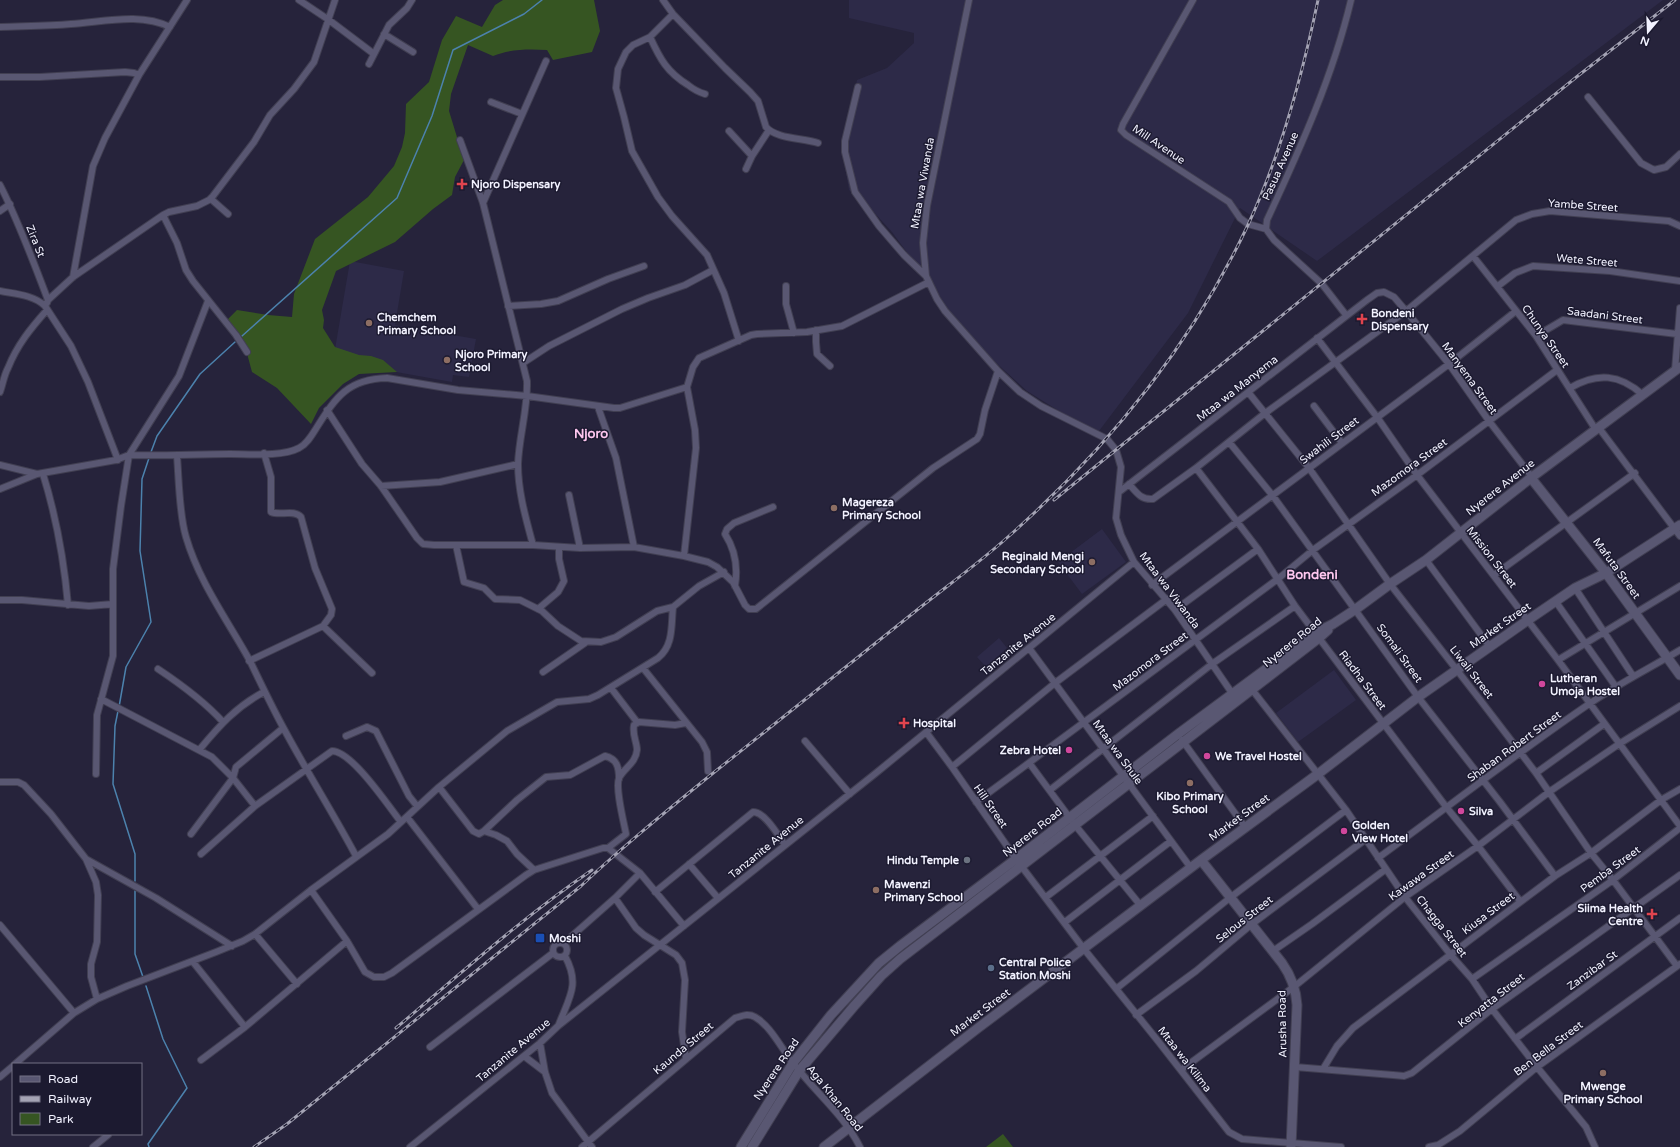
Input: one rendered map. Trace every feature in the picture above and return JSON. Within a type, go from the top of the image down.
[{"type":"main road","name":"Nyerere Avenue","points":[[1333,624],[1426,560],[1532,477],[1678,368]]},
{"type":"main road","name":"Mafuta Street","points":[[1532,477],[1606,572],[1680,675]]},
{"type":"main road","name":"Market Street","points":[[824,1147],[978,1028],[1245,827],[1318,774],[1418,697],[1575,588],[1606,572],[1677,526]]},
{"type":"main road","name":"Nyerere Road","points":[[752,1147],[800,1071],[881,976],[900,959],[1072,821],[1333,624]]},
{"type":"main road","name":"Arusha Road","points":[[1201,860],[1273,951],[1290,974],[1295,986],[1297,1005],[1291,1146]]},
{"type":"main road","name":"Nyerere Road","points":[[741,1147],[792,1063],[831,1015],[879,963],[900,946],[1019,863]]},
{"type":"street","points":[[73,277],[94,166],[105,138],[140,75],[187,0]]},
{"type":"street","points":[[299,0],[329,20],[374,54]]},
{"type":"street","points":[[0,392],[6,370],[21,341],[46,308],[48,300],[73,277],[163,215],[169,212],[190,208],[210,198],[254,142],[270,115],[294,89],[310,67],[316,57],[335,0]]},
{"type":"street","points":[[369,64],[391,23],[412,0]]},
{"type":"street","points":[[663,0],[673,14],[758,101],[769,130],[789,137],[818,143]]},
{"type":"street","name":"Mtaa wa Viwanda","points":[[969,0],[926,206],[923,243],[927,279],[945,311],[998,371],[1020,392],[1041,406],[1106,439],[1116,450],[1120,467],[1116,518],[1134,562],[1152,585],[1167,599],[1235,697]]},
{"type":"street","name":"Mill Avenue","points":[[1192,0],[1123,124],[1122,130],[1126,135],[1229,202],[1240,218],[1248,224],[1266,229]]},
{"type":"street","name":"Pasua Avenue","points":[[1266,229],[1267,220],[1303,140],[1327,78],[1345,25],[1351,0]]},
{"type":"street","points":[[673,14],[650,37],[634,45],[626,52],[622,58],[616,77],[616,88],[630,146],[658,197],[672,216],[700,246],[707,256],[724,293],[739,341]]},
{"type":"street","points":[[0,27],[57,25],[142,19],[159,21],[170,27]]},
{"type":"street","points":[[384,34],[413,52]]},
{"type":"street","points":[[650,37],[658,54],[673,75],[704,94]]},
{"type":"street","points":[[483,203],[546,61]]},
{"type":"street","points":[[0,77],[40,77],[125,72],[140,75]]},
{"type":"street","points":[[684,556],[696,448],[696,430],[687,387],[694,364],[699,358],[757,334],[794,333],[842,326],[927,279],[879,226],[855,192],[845,152],[845,141],[858,87]]},
{"type":"street","points":[[1588,97],[1641,163],[1654,170],[1666,168],[1680,154]]},
{"type":"street","points":[[491,102],[522,114]]},
{"type":"street","points":[[746,169],[752,156],[769,130]]},
{"type":"street","points":[[729,131],[752,156]]},
{"type":"street","points":[[460,140],[483,203],[527,381],[527,396],[518,464],[520,489],[534,546]]},
{"type":"street","name":"Zira St","points":[[0,185],[10,204],[48,300]]},
{"type":"street","points":[[210,198],[228,214]]},
{"type":"street","points":[[0,211],[10,204]]},
{"type":"street","name":"Yambe Street","points":[[1129,484],[1139,496],[1145,499],[1153,499],[1196,468],[1264,414],[1406,311],[1516,220],[1532,214],[1550,211],[1669,221],[1680,226]]},
{"type":"street","points":[[163,215],[177,243],[186,270],[196,286],[236,335],[247,352]]},
{"type":"street","points":[[1266,229],[1274,240],[1322,284],[1346,315]]},
{"type":"street","name":"Chunya Street","points":[[1474,256],[1536,336],[1557,370],[1598,429],[1677,526],[1680,536]]},
{"type":"street","points":[[508,306],[542,304],[558,301],[608,279],[644,266]]},
{"type":"street","name":"Wete Street","points":[[1498,286],[1515,273],[1532,266],[1610,271],[1680,280]]},
{"type":"street","points":[[523,363],[549,346],[622,309],[685,285],[713,270]]},
{"type":"street","points":[[786,286],[786,304],[794,333]]},
{"type":"street","points":[[0,291],[30,297],[40,301],[46,308],[71,346],[93,395],[118,460]]},
{"type":"street","name":"Manyema Street","points":[[1367,300],[1377,293],[1384,292],[1394,297],[1449,364],[1489,421],[1532,477]]},
{"type":"street","points":[[96,774],[98,715],[113,656],[114,569],[121,506],[129,455],[179,376],[208,300]]},
{"type":"street","name":"Mtaa wa Manyema","points":[[1119,492],[1367,300]]},
{"type":"street","points":[[1678,368],[1677,334],[1680,308]]},
{"type":"street","name":"Swahili Street","points":[[1152,585],[1449,364],[1516,311]]},
{"type":"street","name":"Saadani Street","points":[[1536,336],[1563,320],[1677,334]]},
{"type":"street","points":[[816,330],[817,354],[830,366]]},
{"type":"street","name":"Mission Street","points":[[1317,338],[1377,417],[1417,475],[1558,660],[1680,827]]},
{"type":"street","name":"Mazomora Street","points":[[976,802],[1030,764],[1278,578],[1313,550],[1417,475],[1557,370]]},
{"type":"street","points":[[327,410],[362,464],[381,486],[419,541],[423,544],[580,548],[634,547],[684,556],[708,562],[724,572],[735,586],[745,605],[749,609],[756,609],[933,468],[977,439],[980,434],[985,410],[998,371]]},
{"type":"street","points":[[1570,388],[1589,379],[1607,377],[1629,383],[1642,395]]},
{"type":"street","points":[[0,490],[40,474],[118,460],[129,455],[177,456],[264,453],[293,450],[305,444],[327,410],[348,388],[360,382],[375,378],[387,378],[458,390],[527,396],[598,407],[620,408],[687,387]]},
{"type":"street","name":"Liwali Street","points":[[1248,392],[1264,414],[1309,468],[1390,584],[1536,773],[1591,853],[1679,965]]},
{"type":"street","points":[[1314,406],[1342,443]]},
{"type":"street","points":[[598,407],[616,458],[634,547]]},
{"type":"street","name":"Somali Street","points":[[1229,442],[1273,496],[1356,609],[1418,697],[1555,876]]},
{"type":"street","points":[[249,661],[323,626],[331,615],[332,609],[315,568],[301,517],[296,514],[274,514],[271,512],[271,477],[264,453]]},
{"type":"street","points":[[177,456],[183,528],[189,546],[221,612],[249,661],[283,728],[356,856]]},
{"type":"street","points":[[381,486],[440,482],[518,464]]},
{"type":"street","points":[[0,465],[40,474]]},
{"type":"street","name":"Riadha Street","points":[[1196,468],[1258,548],[1295,606],[1317,636],[1446,808],[1478,846],[1520,901]]},
{"type":"street","points":[[1494,575],[1635,473]]},
{"type":"street","points":[[40,474],[52,503],[65,576],[68,604]]},
{"type":"street","points":[[569,495],[580,548]]},
{"type":"street","points":[[735,586],[737,565],[730,541],[725,534],[726,529],[734,523],[773,507]]},
{"type":"street","points":[[456,545],[464,582],[482,587],[495,599],[516,599],[542,611],[566,632],[585,643]]},
{"type":"street","points":[[538,609],[558,592],[564,581],[559,559],[560,547]]},
{"type":"street","points":[[1175,610],[1258,548]]},
{"type":"street","points":[[1426,560],[1490,647]]},
{"type":"street","name":"Tanzanite Avenue","points":[[410,1147],[540,1043],[558,1026],[785,844],[850,794],[1134,562]]},
{"type":"street","points":[[543,672],[585,643],[608,641],[656,611],[673,606],[694,589],[724,572]]},
{"type":"street","points":[[1558,660],[1605,633],[1680,586]]},
{"type":"street","points":[[1575,588],[1633,676]]},
{"type":"street","points":[[952,766],[1055,683],[1167,599]]},
{"type":"street","points":[[0,600],[22,600],[90,606],[113,604]]},
{"type":"street","points":[[1556,602],[1616,687]]},
{"type":"street","points":[[16,1063],[74,1013],[97,999],[126,986],[193,962],[232,946],[255,934],[356,856],[388,834],[417,806],[507,731],[549,705],[557,702],[589,699],[611,688],[662,655],[669,643],[673,606]]},
{"type":"street","points":[[1050,790],[1212,664],[1295,606]]},
{"type":"street","points":[[323,626],[372,673]]},
{"type":"street","name":"Mtaa wa Shule","points":[[1029,648],[1191,868]]},
{"type":"street","name":"Shaban Robert Street","points":[[1378,858],[1520,752],[1633,676],[1680,650]]},
{"type":"street","points":[[643,668],[706,748],[708,771]]},
{"type":"street","points":[[158,669],[209,706],[223,722]]},
{"type":"street","name":"Chagga Street","points":[[1249,686],[1295,747],[1346,810],[1405,897],[1450,954],[1472,979],[1492,1010],[1586,1128],[1595,1144]]},
{"type":"street","points":[[611,688],[636,722],[675,725],[686,723]]},
{"type":"street","points":[[200,749],[223,722],[240,706],[264,692]]},
{"type":"street","points":[[101,699],[212,756],[233,778],[255,806]]},
{"type":"street","name":"Kawawa Street","points":[[1181,1070],[1295,986],[1405,897],[1478,846],[1548,792],[1619,744],[1680,706]]},
{"type":"street","points":[[619,778],[633,762],[637,751],[633,731],[636,722]]},
{"type":"street","points":[[1536,773],[1604,724]]},
{"type":"street","points":[[346,736],[367,727],[376,731],[409,796],[417,806]]},
{"type":"street","points":[[191,834],[233,778],[236,767],[283,728]]},
{"type":"street","name":"Hill Street","points":[[926,732],[952,766],[1019,863],[1084,949]]},
{"type":"street","points":[[1180,738],[1245,827]]},
{"type":"street","points":[[805,741],[850,794]]},
{"type":"street","points":[[201,854],[255,806],[332,751],[337,752],[357,768],[373,784],[401,822]]},
{"type":"street","points":[[311,890],[347,941],[365,972],[374,977],[384,977],[392,973],[478,909],[534,870],[602,848],[608,848],[626,834],[619,796],[619,771],[616,762],[611,757],[605,756],[570,775],[547,776],[517,800],[479,834],[472,831],[439,787]]},
{"type":"street","points":[[1030,764],[1072,821],[1141,906]]},
{"type":"street","points":[[0,782],[18,782],[24,785],[51,814],[86,859],[96,882],[98,895],[97,942],[91,964],[91,977],[97,999]]},
{"type":"street","name":"Kiusa Street","points":[[1323,1069],[1337,1046],[1353,1028],[1520,901],[1591,853],[1661,800],[1680,789]]},
{"type":"street","points":[[1116,988],[1231,897],[1346,810]]},
{"type":"street","points":[[655,892],[753,812],[758,813],[763,817],[785,844]]},
{"type":"street","points":[[407,816],[478,909]]},
{"type":"street","points":[[1046,897],[1153,816]]},
{"type":"street","name":"Pemba Street","points":[[1472,979],[1613,880],[1680,827]]},
{"type":"street","points":[[484,831],[496,834],[507,841],[517,854],[534,870]]},
{"type":"street","name":"Selous Street","points":[[1136,1015],[1190,975],[1252,924],[1366,840]]},
{"type":"street","points":[[1065,922],[1171,841]]},
{"type":"street","points":[[608,848],[640,873],[684,926]]},
{"type":"street","points":[[86,859],[156,898],[232,946]]},
{"type":"street","points":[[689,864],[718,898]]},
{"type":"street","points":[[1273,951],[1386,869]]},
{"type":"street","points":[[565,956],[558,957],[553,953],[552,948],[555,944],[559,942],[564,943],[615,898],[640,873]]},
{"type":"street","name":"Kenyatta Street","points":[[1295,1067],[1404,1076],[1412,1073],[1492,1010],[1680,875]]},
{"type":"street","points":[[615,898],[636,928],[644,935],[676,955],[682,963],[685,980],[682,1032],[686,1059]]},
{"type":"street","name":"Zanzibar St","points":[[1516,1039],[1680,918]]},
{"type":"street","points":[[0,924],[74,1013]]},
{"type":"street","points":[[255,934],[297,984]]},
{"type":"street","points":[[201,1060],[245,1027],[347,941]]},
{"type":"street","points":[[564,943],[568,949],[565,956]]},
{"type":"street","name":"Mtaa wa Kilima","points":[[1084,949],[1232,1135],[1242,1139],[1291,1146]]},
{"type":"street","points":[[430,1047],[553,953]]},
{"type":"street","points":[[558,1026],[573,985],[571,967],[565,956]]},
{"type":"street","points":[[193,962],[245,1027]]},
{"type":"street","name":"Ben Bella Street","points":[[1429,1147],[1438,1145],[1460,1132],[1537,1067],[1679,965]]},
{"type":"street","name":"Kaunda Street","points":[[582,1147],[590,1145],[686,1059],[735,1018],[748,1014],[763,1022],[792,1063]]},
{"type":"street","points":[[540,1043],[545,1072],[552,1093],[590,1145]]},
{"type":"street","points":[[524,1056],[545,1072]]},
{"type":"street","name":"Aga Khan Road","points":[[792,1063],[836,1113],[860,1147]]},
{"type":"street","points":[[0,1077],[12,1067]]},
{"type":"street","points":[[93,1147],[108,1135]]},
{"type":"street","points":[[1291,1146],[1341,1147]]},
{"type":"shaded area","points":[[849,0],[1663,0],[1317,261],[1240,208],[1188,313],[1099,431],[1080,424],[1027,391],[993,360],[946,307],[931,280],[914,262],[892,232],[870,208],[849,190],[842,149],[857,80],[887,68],[914,43],[914,33],[849,18]]},
{"type":"shaded area","points":[[350,261],[404,271],[395,325],[476,339],[469,377],[453,375],[452,382],[385,370],[334,355]]},
{"type":"shaded area","name":"Reginald Mengi Secondary School","points":[[1102,529],[1126,562],[1082,594],[1058,562]]},
{"type":"shaded area","points":[[999,638],[1007,648],[986,667],[977,657]]},
{"type":"shaded area","points":[[1334,670],[1356,700],[1298,742],[1276,713]]},
{"type":"green space","points":[[503,0],[594,0],[600,31],[592,52],[553,60],[547,50],[520,50],[493,56],[468,45],[451,94],[449,111],[464,160],[455,177],[452,195],[433,209],[395,242],[336,271],[322,310],[324,320],[323,328],[335,347],[359,355],[371,356],[383,360],[397,372],[359,374],[343,384],[319,408],[311,424],[277,388],[252,372],[245,346],[227,320],[237,310],[292,317],[294,294],[315,239],[368,197],[394,166],[402,147],[405,133],[406,104],[429,82],[442,40],[456,16],[482,27],[495,5]]},
{"type":"green space","points":[[1003,1134],[1013,1147],[986,1147]]},
{"type":"waterway","points":[[242,336],[397,198],[432,116],[453,50],[524,14],[542,0]]},
{"type":"waterway","points":[[151,452],[157,436],[200,374],[235,342]]},
{"type":"waterway","points":[[119,707],[126,667],[151,622],[140,551],[142,479],[149,458]]},
{"type":"waterway","points":[[118,711],[115,726],[113,784],[135,854],[135,881]]},
{"type":"waterway","points":[[135,891],[135,954],[143,977]]},
{"type":"waterway","points":[[146,986],[163,1039],[187,1088],[148,1144],[149,1147]]},
{"type":"railway","points":[[254,1147],[287,1124],[581,886],[627,844],[707,778],[985,556],[1045,503],[1080,468],[1113,431],[1173,354],[1225,271],[1259,200],[1280,144],[1305,58],[1318,0]]},
{"type":"railway","points":[[1054,500],[1579,75],[1675,0]]},
{"type":"railway","points":[[396,1028],[517,926],[592,870]]},
{"type":"place","name":"Njoro Dispensary","points":[[462,184]]},
{"type":"place","name":"Bondeni Dispensary","points":[[1362,319]]},
{"type":"place","name":"Chemchem Primary School","points":[[369,323]]},
{"type":"place","name":"Njoro Primary School","points":[[447,360]]},
{"type":"place","name":"Magereza Primary School","points":[[834,508]]},
{"type":"place","name":"Reginald Mengi Secondary School","points":[[1092,562]]},
{"type":"place","name":"Lutheran Umoja Hostel","points":[[1542,684]]},
{"type":"place","name":"Hospital","points":[[904,723]]},
{"type":"place","name":"Zebra Hotel","points":[[1069,750]]},
{"type":"place","name":"We Travel Hostel","points":[[1207,756]]},
{"type":"place","name":"Kibo Primary School","points":[[1190,783]]},
{"type":"place","name":"Silva","points":[[1461,811]]},
{"type":"place","name":"Golden View Hotel","points":[[1344,831]]},
{"type":"place","name":"Hindu Temple","points":[[967,860]]},
{"type":"place","name":"Mawenzi Primary School","points":[[876,890]]},
{"type":"place","name":"Siima Health Centre","points":[[1652,914]]},
{"type":"place","name":"Moshi","points":[[540,938]]},
{"type":"place","name":"Central Police Station Moshi","points":[[991,968]]},
{"type":"place","name":"Mwenge Primary School","points":[[1603,1073]]},
{"type":"district","name":"Njoro","points":[[591,433]]},
{"type":"district","name":"Bondeni","points":[[1312,574]]}]
